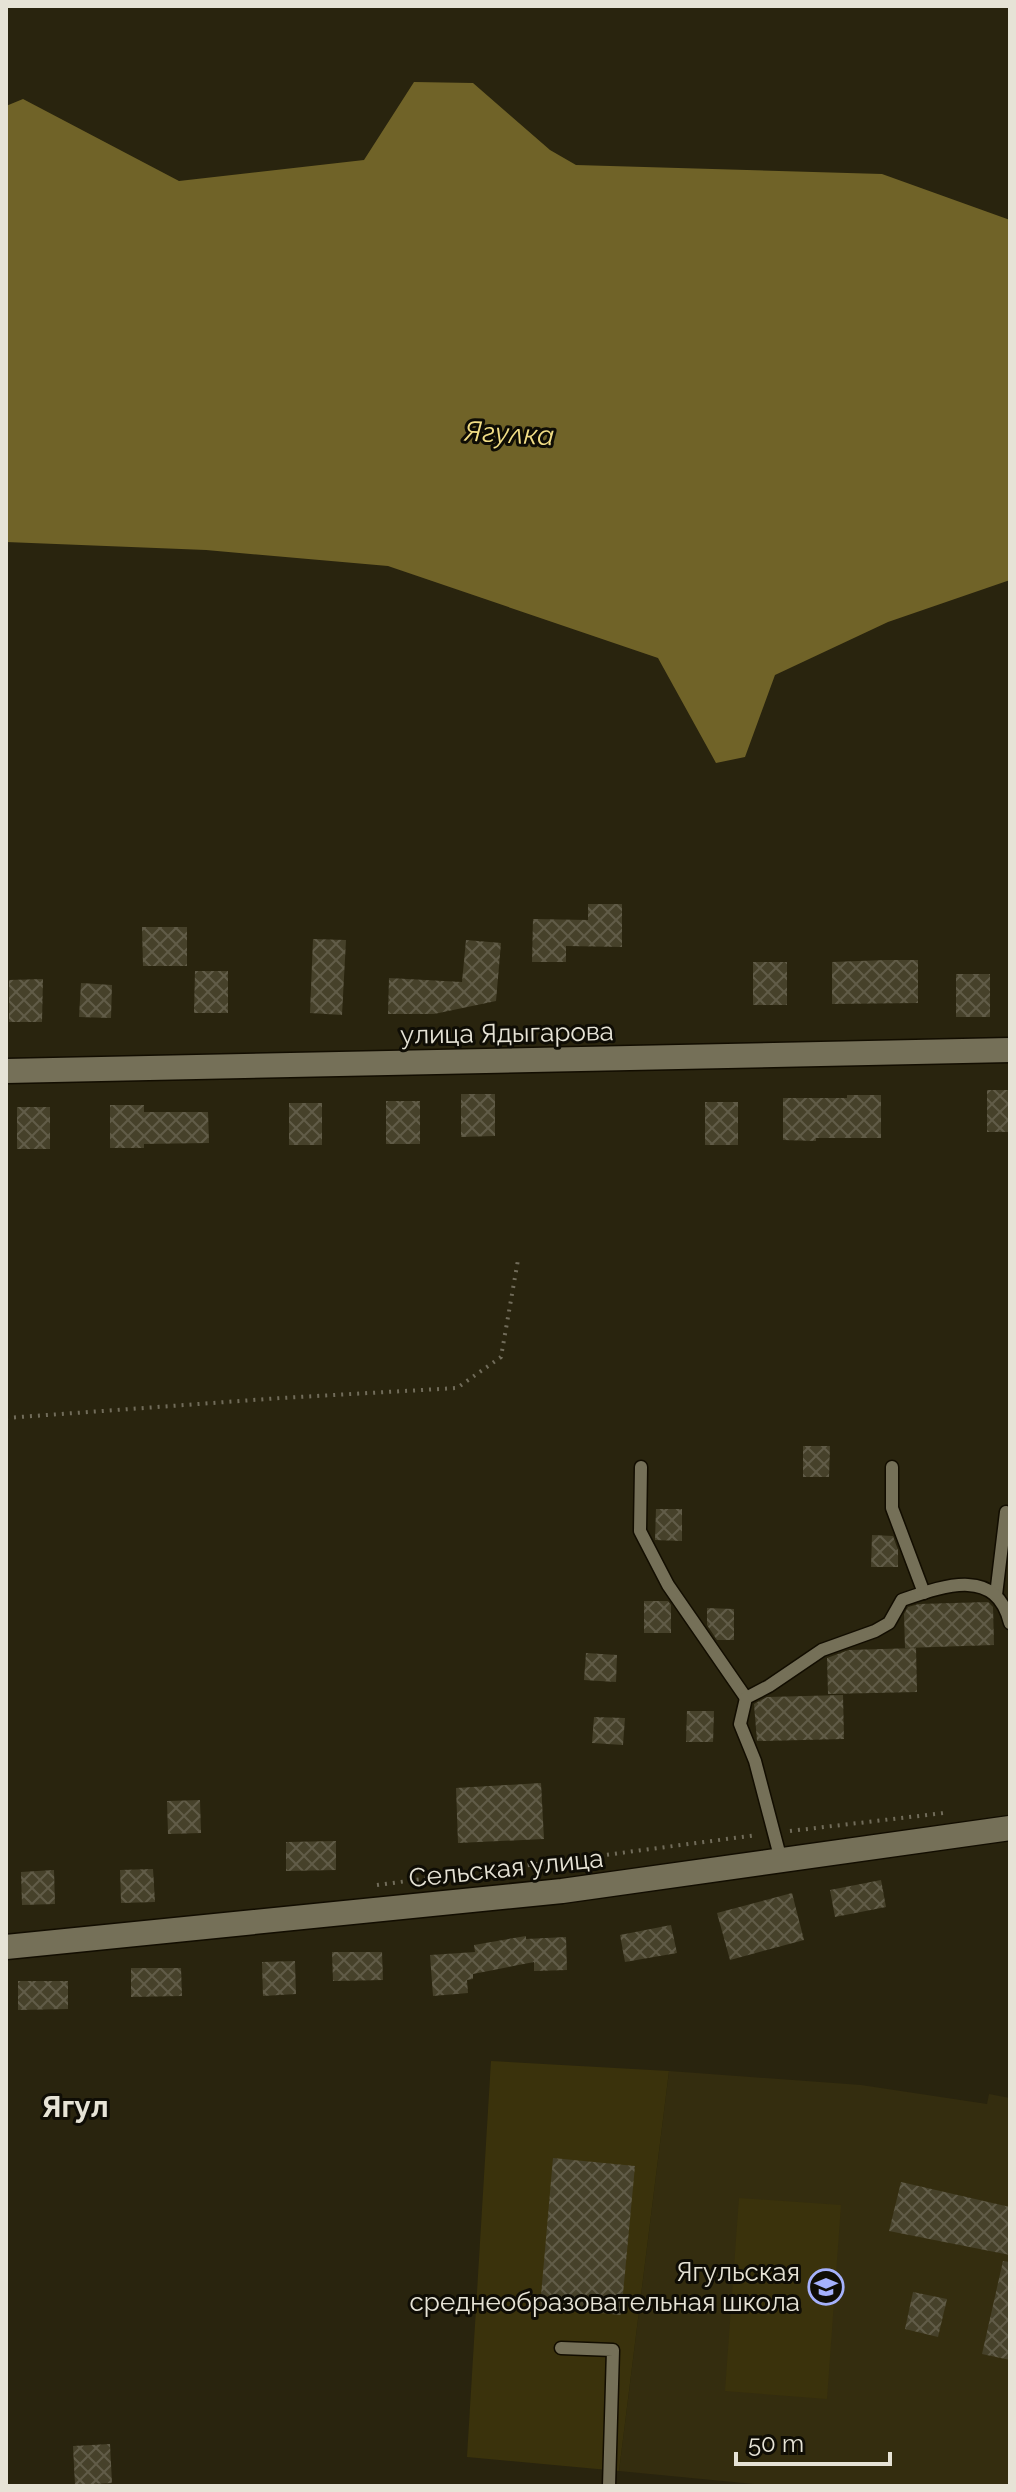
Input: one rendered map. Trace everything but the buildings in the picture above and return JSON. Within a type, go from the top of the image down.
[{"type":"street","name":"улица Ядыгарова","points":[[6,1071],[1010,1050]]},
{"type":"street","name":"Сельская улица","points":[[6,1947],[547,1893],[1010,1828]]},
{"type":"lane","points":[[641,1467],[640,1531],[668,1585],[746,1698],[740,1724],[755,1761],[781,1860]]},
{"type":"lane","points":[[892,1467],[892,1508],[924,1593]]},
{"type":"lane","points":[[996,1595],[1006,1512]]},
{"type":"lane","points":[[746,1698],[822,1650],[889,1623],[902,1600],[924,1593],[965,1584],[979,1585],[996,1595],[1006,1606],[1010,1623]]},
{"type":"lane","points":[[561,2348],[613,2350],[609,2486]]},
{"type":"path","points":[[6,1418],[457,1388],[501,1357],[518,1260]]},
{"type":"path","points":[[378,1885],[947,1812]]},
{"type":"shaded area","points":[[491,2061],[669,2071],[619,2471],[467,2457]]},
{"type":"shaded area","name":"Ягульская среднеобразовательная школа","points":[[669,2071],[861,2085],[987,2104],[989,2094],[1010,2098],[1010,2486],[775,2486],[619,2471]]},
{"type":"shaded area","points":[[739,2198],[841,2205],[827,2399],[725,2391]]},
{"type":"water","name":"Ягулка","points":[[414,82],[473,83],[550,150],[576,165],[882,174],[1010,220],[1010,580],[888,622],[775,675],[745,757],[716,763],[658,658],[388,566],[206,550],[6,542],[6,106],[23,99],[179,181],[364,160]]},
{"type":"place","name":"Ягульская среднеобразовательная школа","points":[[826,2287]]},
{"type":"district","name":"Ягул","points":[[75,2107]]}]
